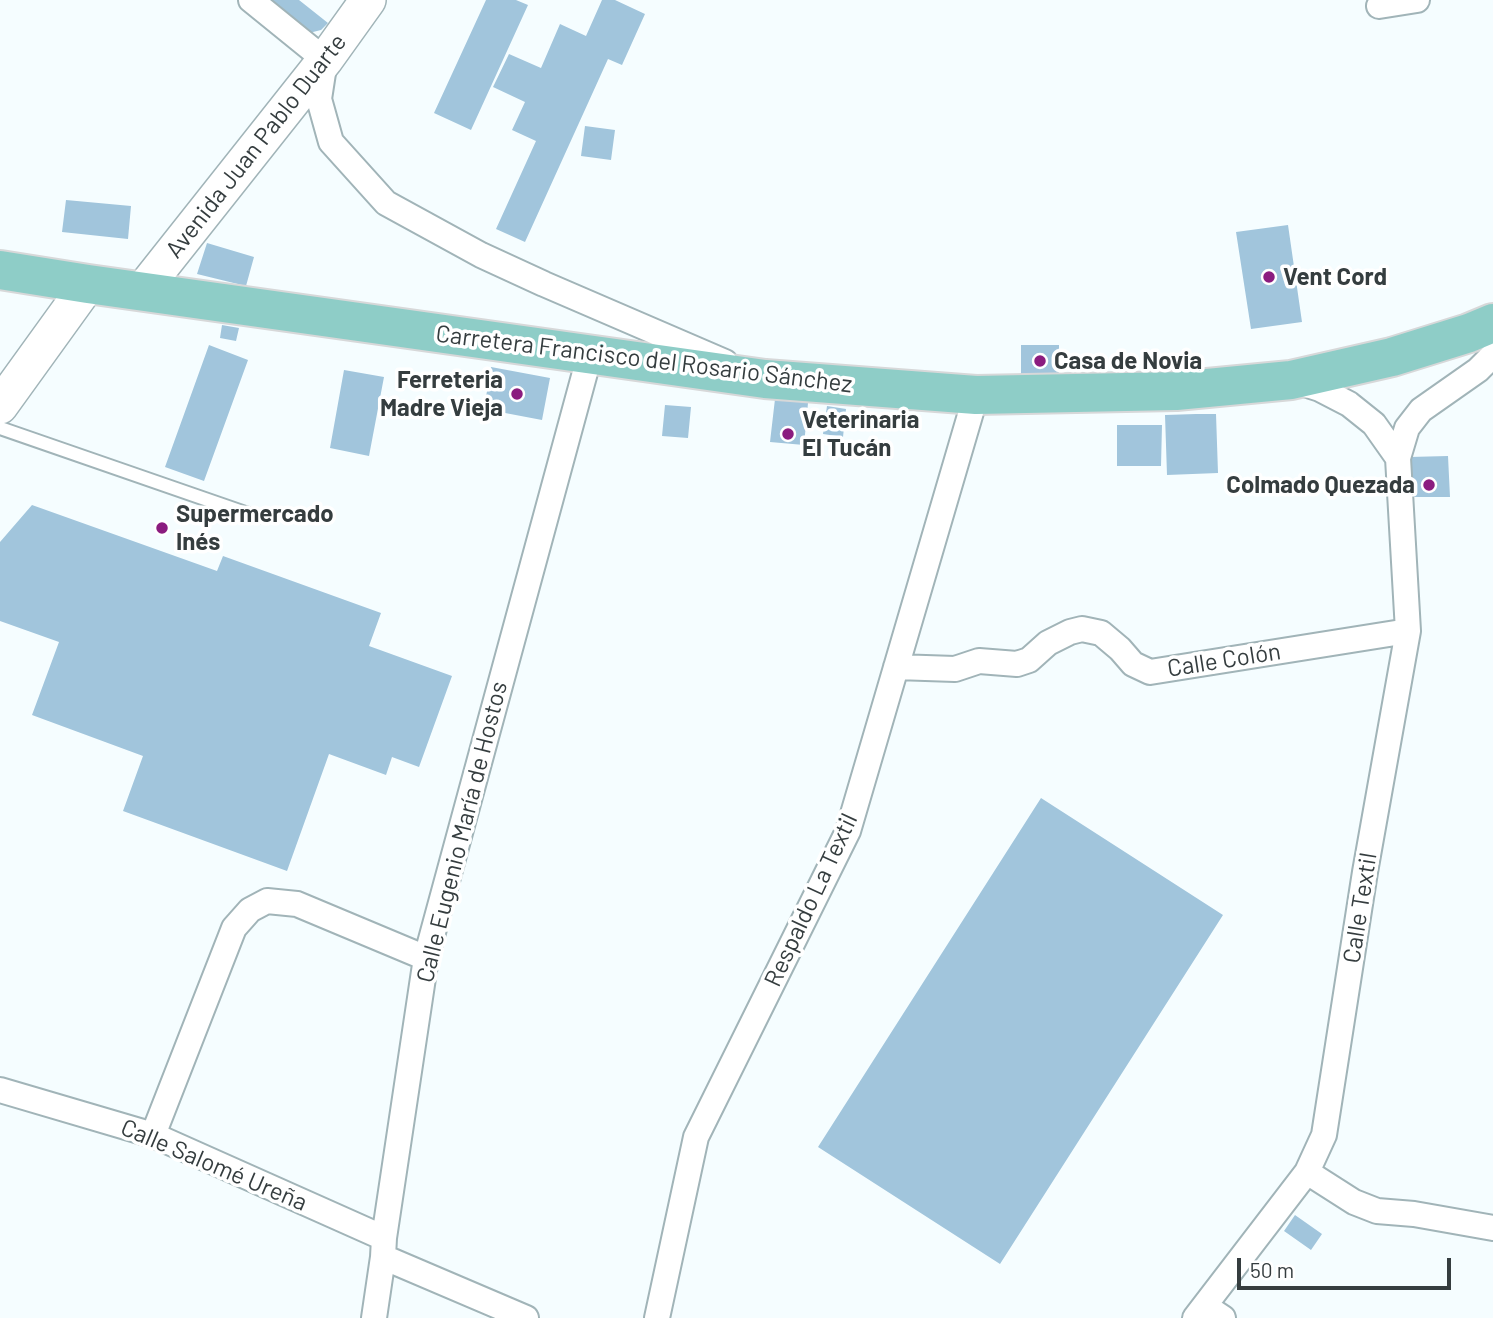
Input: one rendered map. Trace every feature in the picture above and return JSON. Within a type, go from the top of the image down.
[{"type":"main road","name":"Avenida Juan Pablo Duarte","points":[[142,291],[325,60],[368,0]]},
{"type":"main road","name":"Carretera Francisco del Rosario Sánchez","points":[[0,270],[765,379],[976,395],[1176,391],[1291,380],[1392,357],[1493,323]]},
{"type":"main road","points":[[0,407],[88,284]]},
{"type":"street","points":[[251,0],[325,60],[319,99],[331,142],[386,204],[481,255],[765,379]]},
{"type":"street","points":[[1379,6],[1417,0]]},
{"type":"street","name":"Calle Eugenio María de Hostos","points":[[374,1318],[426,958],[590,354]]},
{"type":"street","name":"Calle Textil","points":[[1208,1314],[1307,1172],[1324,1135],[1365,872],[1408,631],[1398,458],[1407,428],[1421,410],[1478,370],[1493,355]]},
{"type":"street","points":[[1291,380],[1320,389],[1349,404],[1374,424],[1398,458]]},
{"type":"street","name":"Respaldo La Textil","points":[[657,1318],[696,1137],[848,831],[976,395]]},
{"type":"street","name":"Calle Colón","points":[[896,667],[955,668],[979,661],[1017,664],[1029,660],[1048,643],[1082,629],[1101,633],[1133,664],[1150,672],[1408,631]]},
{"type":"street","points":[[153,1135],[234,928],[250,910],[267,901],[297,904],[426,958]]},
{"type":"street","name":"Calle Salomé Ureña","points":[[0,1090],[153,1135],[526,1318]]},
{"type":"street","points":[[1307,1172],[1354,1202],[1377,1212],[1414,1214],[1493,1227]]},
{"type":"lane","points":[[0,428],[257,516]]},
{"type":"building","points":[[271,0],[299,0],[328,23],[321,30],[305,34],[268,4]]},
{"type":"building","points":[[486,0],[516,0],[528,5],[471,130],[434,113]]},
{"type":"building","points":[[602,0],[615,0],[645,14],[622,65],[608,59],[525,242],[496,229],[536,141],[512,130],[525,102],[493,87],[509,54],[541,68],[560,24],[586,36]]},
{"type":"building","points":[[585,126],[615,130],[611,160],[581,156]]},
{"type":"building","points":[[66,200],[131,206],[128,239],[62,232]]},
{"type":"building","name":"Vent Cord","points":[[1288,225],[1302,322],[1251,329],[1236,232]]},
{"type":"building","points":[[207,243],[254,257],[246,286],[197,274]]},
{"type":"building","points":[[222,325],[239,328],[236,341],[220,338]]},
{"type":"building","points":[[209,345],[248,360],[204,481],[165,467]]},
{"type":"building","name":"Casa de Novia","points":[[1021,345],[1059,345],[1059,378],[1021,377]]},
{"type":"building","name":"Ferreteria Madre Vieja","points":[[491,367],[550,378],[542,420],[484,409]]},
{"type":"building","points":[[344,370],[384,377],[369,456],[330,448]]},
{"type":"building","points":[[775,399],[808,403],[804,445],[770,442]]},
{"type":"building","points":[[665,405],[691,407],[688,438],[662,436]]},
{"type":"building","points":[[827,406],[846,409],[843,437],[823,434]]},
{"type":"building","points":[[1216,414],[1218,473],[1167,475],[1165,415]]},
{"type":"building","points":[[1117,425],[1162,425],[1161,466],[1117,466]]},
{"type":"building","points":[[1448,456],[1450,497],[1410,497],[1409,457]]},
{"type":"building","points":[[32,505],[217,571],[223,556],[381,613],[369,646],[452,676],[419,767],[392,757],[386,775],[329,754],[287,871],[123,811],[143,756],[32,715],[59,642],[0,621],[0,542]]},
{"type":"building","points":[[1041,798],[1223,915],[1000,1264],[818,1147]]},
{"type":"building","points":[[1295,1215],[1322,1234],[1311,1250],[1284,1231]]},
{"type":"place","name":"Vent Cord","points":[[1269,277]]},
{"type":"place","name":"Casa de Novia","points":[[1040,361]]},
{"type":"place","name":"Ferreteria Madre Vieja","points":[[517,394]]},
{"type":"place","name":"Veterinaria El Tucán","points":[[788,434]]},
{"type":"place","name":"Colmado Quezada","points":[[1429,485]]},
{"type":"place","name":"Supermercado Inés","points":[[162,528]]}]
